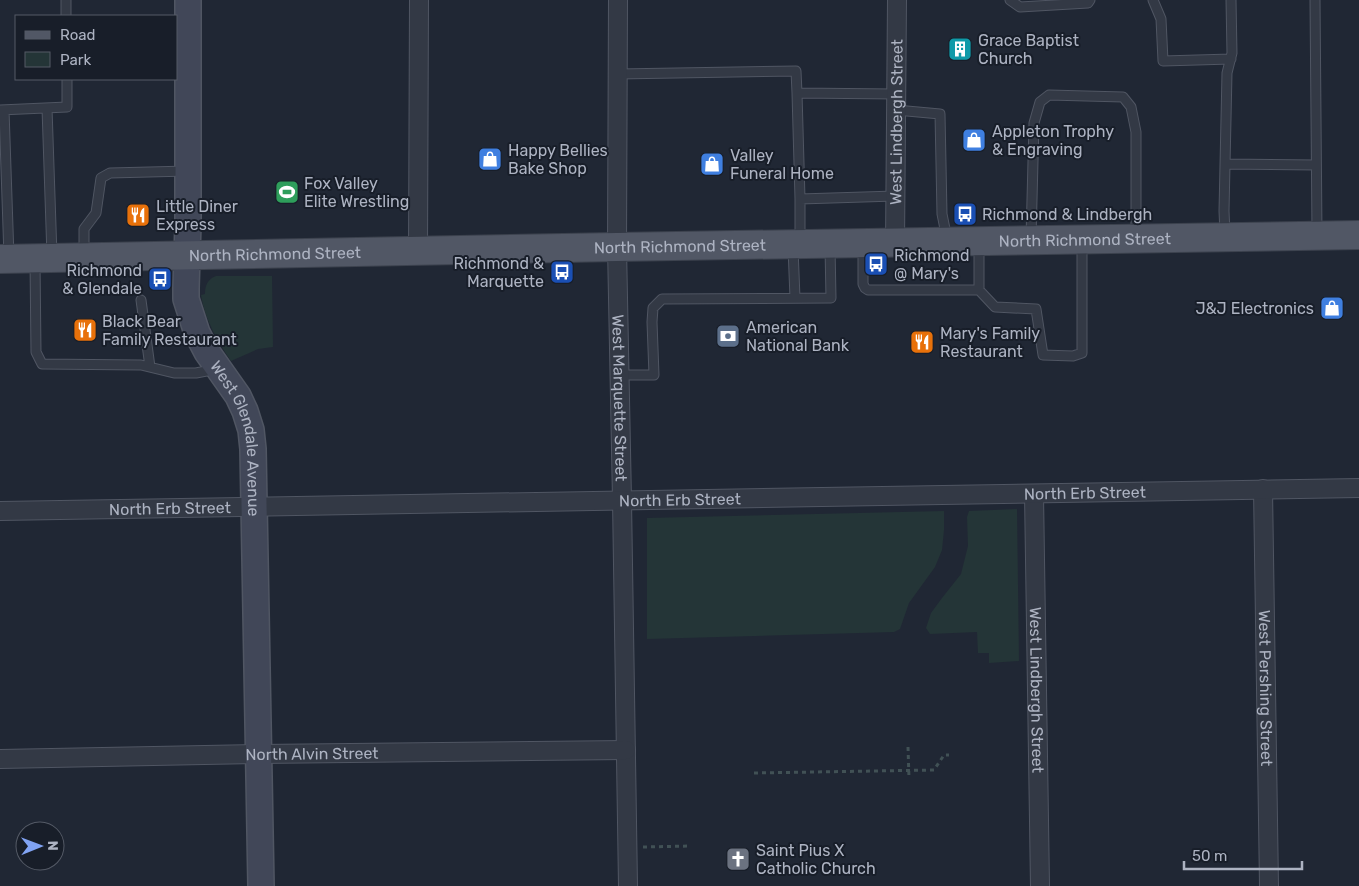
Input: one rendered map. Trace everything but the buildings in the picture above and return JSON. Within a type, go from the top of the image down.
[{"type":"main road","name":"North Richmond Street","points":[[24,259],[617,247],[1359,236]]},
{"type":"street","name":"West Glendale Avenue","points":[[188,0],[186,288],[190,312],[207,352],[238,396],[245,411],[251,430],[254,465],[261,886]]},
{"type":"street","points":[[418,252],[419,0]]},
{"type":"street","name":"West Marquette Street","points":[[618,0],[617,247],[628,886]]},
{"type":"street","name":"West Lindbergh Street","points":[[895,244],[897,0]]},
{"type":"street","name":"North Erb Street","points":[[0,511],[1359,488]]},
{"type":"street","name":"West Pershing Street","points":[[1263,489],[1269,886]]},
{"type":"street","name":"West Lindbergh Street","points":[[1034,494],[1040,886]]},
{"type":"street","name":"North Alvin Street","points":[[0,759],[626,750]]},
{"type":"lane","points":[[66,0],[66,15]]},
{"type":"lane","points":[[1010,0],[1020,7],[1088,3],[1090,0]]},
{"type":"lane","points":[[1154,0],[1161,19],[1163,61],[1231,59]]},
{"type":"lane","points":[[1225,238],[1228,73],[1232,53],[1231,0]]},
{"type":"lane","points":[[1315,0],[1317,236]]},
{"type":"lane","points":[[618,74],[796,71],[800,199],[795,298]]},
{"type":"lane","points":[[67,80],[67,107],[2,110],[24,259],[35,286],[36,352],[42,364],[142,365],[174,373],[196,373],[220,369]]},
{"type":"lane","points":[[797,92],[896,102],[940,114],[942,214],[947,243]]},
{"type":"lane","points":[[1032,241],[1034,123],[1040,102],[1049,96],[1123,97],[1131,108],[1136,132],[1136,239]]},
{"type":"lane","points":[[24,259],[48,108]]},
{"type":"lane","points":[[1225,164],[1316,165]]},
{"type":"lane","points":[[84,258],[84,229],[96,213],[102,178],[110,173],[188,171]]},
{"type":"lane","points":[[800,199],[895,196]]},
{"type":"lane","points":[[979,242],[979,290],[994,307],[1036,309],[1043,355],[1073,356],[1082,353],[1082,240]]},
{"type":"lane","points":[[619,375],[654,375],[653,308],[662,299],[831,298],[830,244]]},
{"type":"lane","points":[[863,244],[863,284],[868,290],[979,290]]},
{"type":"lane","points":[[141,300],[150,367]]},
{"type":"path","points":[[908,747],[909,779]]},
{"type":"path","points":[[754,773],[934,770],[944,755],[949,755]]},
{"type":"path","points":[[628,847],[690,846]]},
{"type":"green space","points":[[216,276],[272,276],[273,347],[258,349],[231,361],[212,330],[205,313],[201,295],[205,294],[206,285]]},
{"type":"green space","points":[[1017,509],[1019,661],[989,663],[989,653],[978,653],[977,632],[930,634],[926,628],[931,613],[961,574],[968,546],[967,517],[969,511]]},
{"type":"green space","points":[[944,511],[942,550],[935,567],[909,603],[900,629],[894,632],[647,639],[647,518]]},
{"type":"place","name":"Grace Baptist Church","points":[[960,49]]},
{"type":"place","name":"Appleton Trophy & Engraving","points":[[974,140]]},
{"type":"place","name":"Happy Bellies Bake Shop","points":[[490,159]]},
{"type":"place","name":"Valley Funeral Home","points":[[712,164]]},
{"type":"place","name":"Fox Valley Elite Wrestling","points":[[287,192]]},
{"type":"place","name":"Richmond & Lindbergh","points":[[965,214]]},
{"type":"place","name":"Little Diner Express","points":[[138,215]]},
{"type":"place","name":"Richmond @ Mary's","points":[[876,264]]},
{"type":"place","name":"Richmond & Marquette","points":[[562,272]]},
{"type":"place","name":"Richmond & Glendale","points":[[160,279]]},
{"type":"place","name":"J&J Electronics","points":[[1332,308]]},
{"type":"place","name":"Black Bear Family Restaurant","points":[[85,330]]},
{"type":"place","name":"American National Bank","points":[[728,336]]},
{"type":"place","name":"Mary's Family Restaurant","points":[[922,342]]},
{"type":"place","name":"Saint Pius X Catholic Church","points":[[738,859]]}]
